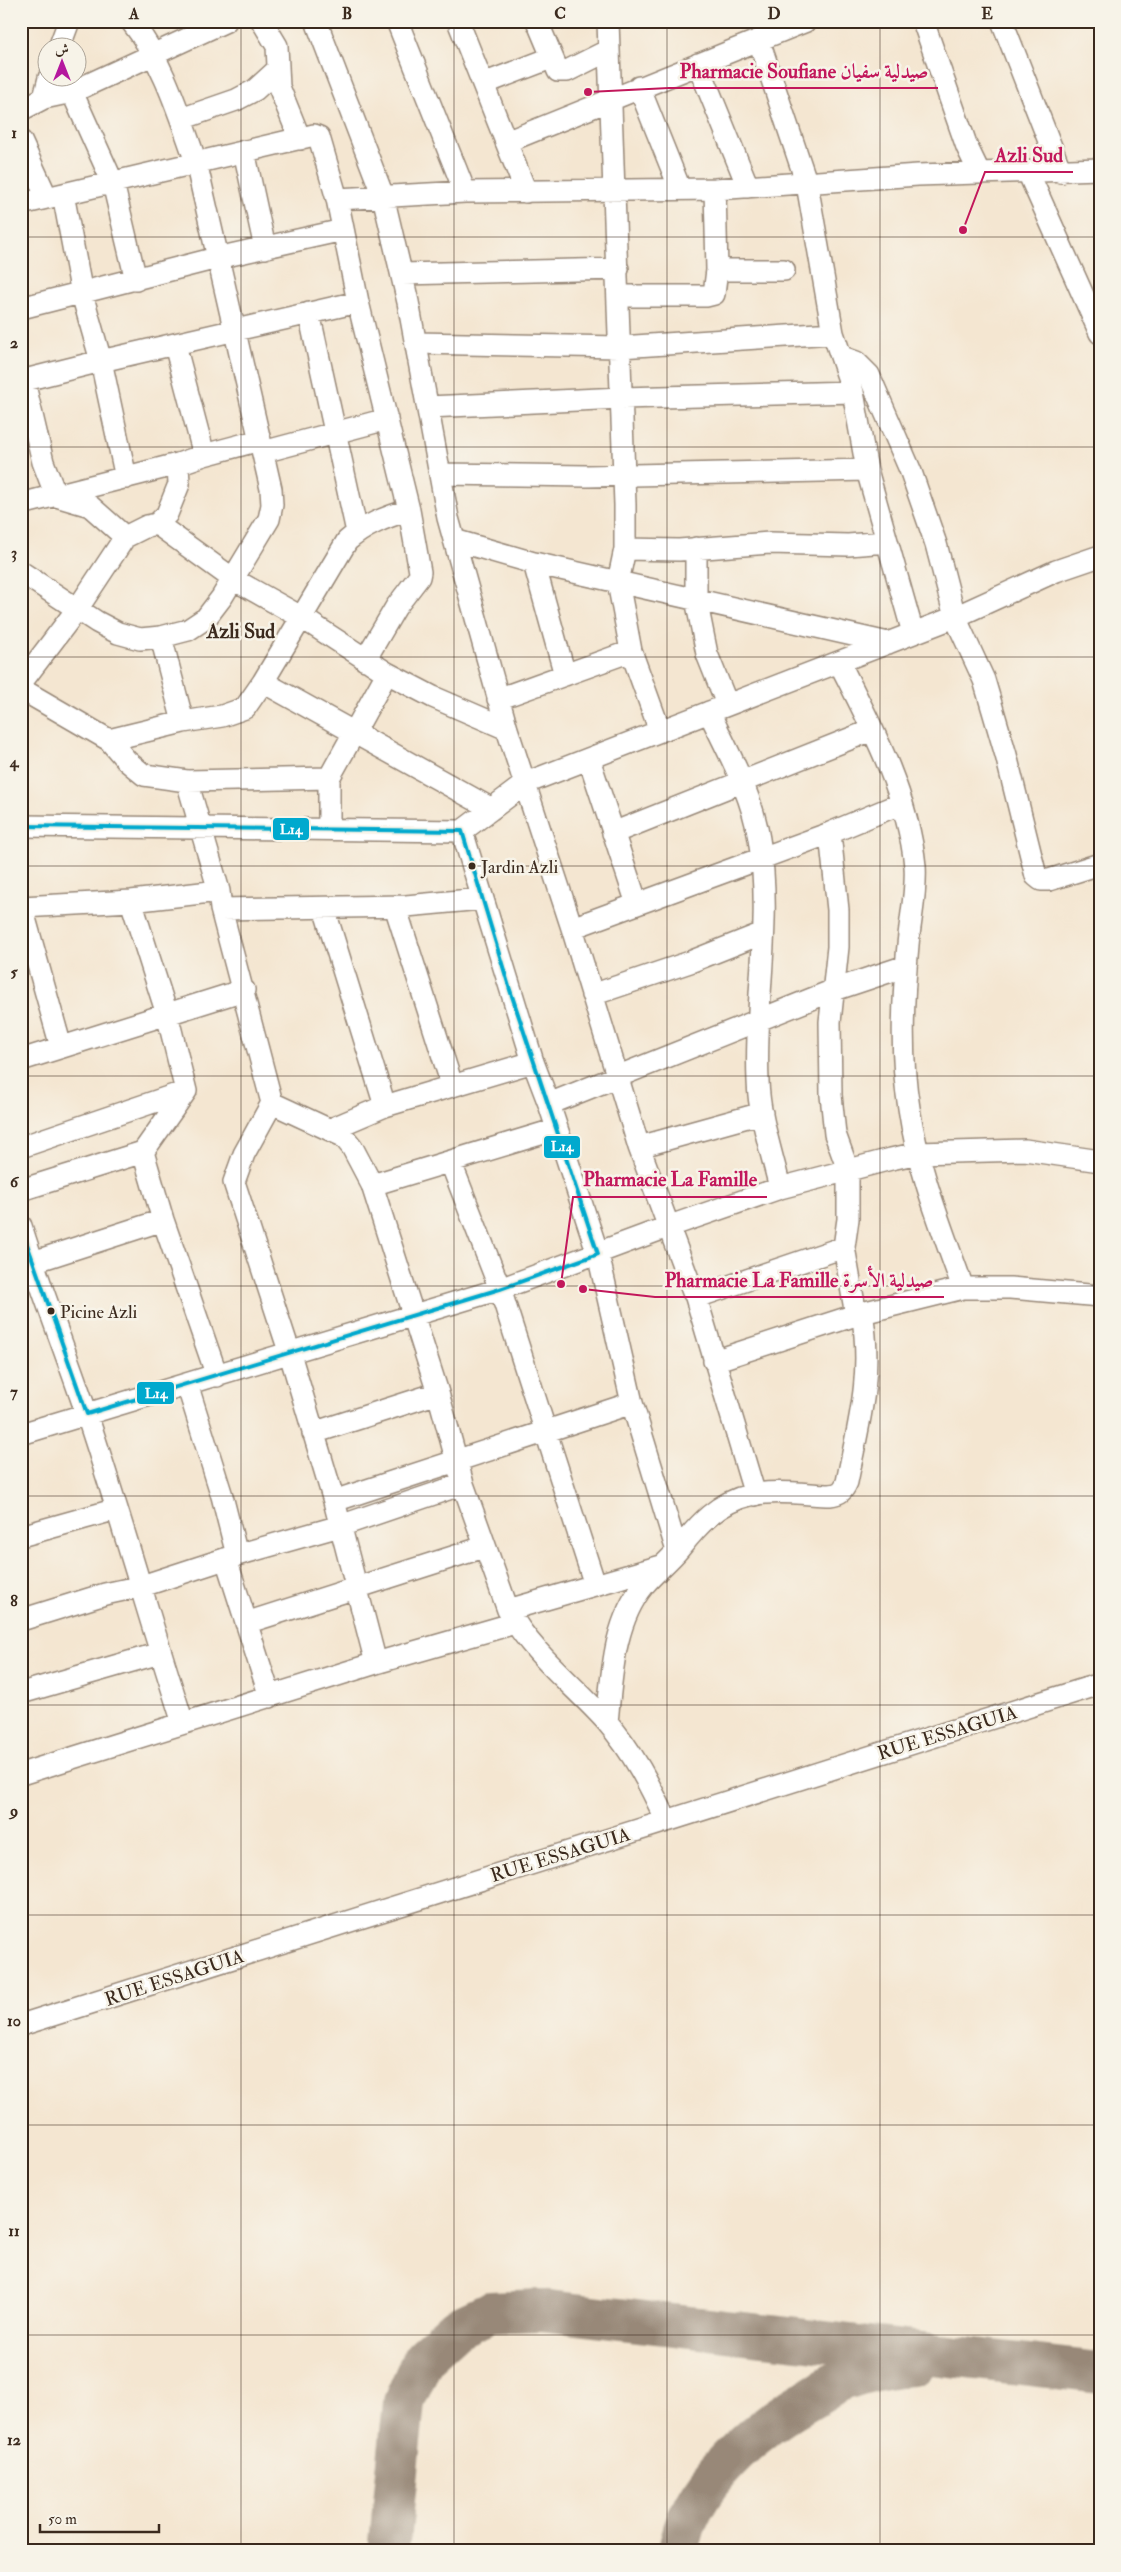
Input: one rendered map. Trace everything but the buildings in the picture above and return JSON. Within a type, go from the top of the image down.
[{"type":"street","points":[[63,38],[69,21]]},
{"type":"street","points":[[21,572],[118,633],[140,639],[161,637],[188,630],[206,618],[233,579],[269,519],[272,505],[271,489],[262,446],[196,162],[181,119],[153,56],[131,21]]},
{"type":"street","points":[[21,110],[46,88],[72,92],[226,21]]},
{"type":"street","points":[[262,21],[277,46],[279,87],[300,139]]},
{"type":"street","points":[[316,21],[382,196],[402,274],[454,540],[498,699],[572,928],[639,1147],[695,1294],[755,1494]]},
{"type":"street","points":[[397,21],[465,192]]},
{"type":"street","points":[[458,21],[526,192]]},
{"type":"street","points":[[537,21],[558,71],[562,72],[609,50]]},
{"type":"street","points":[[506,142],[638,87],[806,21]]},
{"type":"street","points":[[924,21],[968,147],[979,172]]},
{"type":"street","points":[[1002,21],[1060,172]]},
{"type":"street","points":[[615,24],[609,50],[619,296],[624,549],[618,582],[631,652],[660,731]]},
{"type":"street","points":[[759,41],[807,184],[832,334],[842,357],[853,392],[867,470],[913,633]]},
{"type":"street","points":[[483,84],[551,58]]},
{"type":"street","points":[[698,64],[748,188]]},
{"type":"street","points":[[181,119],[236,100],[255,90],[278,69]]},
{"type":"street","points":[[638,87],[680,189]]},
{"type":"street","points":[[72,92],[113,183],[136,280]]},
{"type":"street","points":[[21,204],[314,135],[322,141],[337,199],[358,302],[409,510],[419,563],[419,577],[396,607],[365,660]]},
{"type":"street","points":[[21,140],[55,196],[101,361],[126,478]]},
{"type":"street","points":[[244,151],[266,248]]},
{"type":"street","points":[[337,199],[465,192],[748,188],[979,172],[1060,172],[1100,169]]},
{"type":"street","points":[[1028,172],[1100,333]]},
{"type":"street","points":[[619,296],[712,295],[716,290],[717,270],[715,189]]},
{"type":"street","points":[[21,307],[82,294],[217,258],[343,230]]},
{"type":"street","points":[[402,274],[618,269]]},
{"type":"street","points":[[717,270],[784,270]]},
{"type":"street","points":[[56,496],[43,462],[22,381],[358,302]]},
{"type":"street","points":[[309,313],[357,532]]},
{"type":"street","points":[[416,343],[620,347],[832,334]]},
{"type":"street","points":[[175,345],[204,455]]},
{"type":"street","points":[[842,357],[856,362],[869,375],[911,472],[936,544],[956,616],[984,680],[1006,755],[1036,876],[1041,880],[1049,880],[1100,864]]},
{"type":"street","points":[[428,407],[621,398],[853,392]]},
{"type":"street","points":[[21,504],[126,478],[204,455],[336,433],[387,419]]},
{"type":"street","points":[[21,683],[78,608],[125,537],[147,526],[157,524],[167,514],[173,504],[179,484],[178,464]]},
{"type":"street","points":[[441,474],[623,475],[867,470]]},
{"type":"street","points":[[56,496],[90,506],[125,537]]},
{"type":"street","points":[[109,740],[183,722],[222,716],[245,708],[263,682],[346,541],[357,532],[383,518],[409,510]]},
{"type":"street","points":[[157,524],[233,579],[301,617],[387,673],[433,697],[507,729]]},
{"type":"street","points":[[454,540],[618,582],[888,643]]},
{"type":"street","points":[[624,549],[696,548],[750,544],[848,545],[887,542]]},
{"type":"street","points":[[696,548],[696,599],[718,708],[759,837],[762,858],[763,933],[757,1020],[758,1082],[762,1113],[780,1188]]},
{"type":"street","points":[[21,826],[462,830],[526,783],[888,643],[956,616],[1056,571],[1100,556]]},
{"type":"street","points":[[534,562],[565,675]]},
{"type":"street","points":[[161,637],[183,722]]},
{"type":"street","points":[[498,699],[631,652]]},
{"type":"street","points":[[839,662],[872,730],[902,803],[915,868],[906,966],[904,1051],[908,1107],[918,1153],[963,1288]]},
{"type":"street","points":[[329,828],[329,778],[387,673]]},
{"type":"street","points":[[263,682],[492,809]]},
{"type":"street","points":[[21,689],[109,740],[127,761],[144,775],[187,780],[329,778]]},
{"type":"street","points":[[613,833],[872,730]]},
{"type":"street","points":[[589,759],[637,904]]},
{"type":"street","points":[[187,780],[244,990],[272,1103],[244,1154],[234,1182],[290,1354],[334,1501],[376,1663]]},
{"type":"street","points":[[572,928],[830,833],[902,803]]},
{"type":"street","points":[[462,830],[481,898],[533,1062],[549,1104],[598,1254],[632,1403],[677,1551]]},
{"type":"street","points":[[607,1722],[614,1655],[620,1631],[629,1609],[643,1586],[706,1518],[727,1504],[755,1494],[830,1495],[838,1494],[844,1490],[866,1384],[867,1340],[859,1314],[844,1247],[848,1219],[848,1170],[835,1134],[831,1095],[830,1022],[834,990],[838,910],[830,833]]},
{"type":"street","points":[[61,1047],[22,905],[220,900],[324,908],[395,906],[481,898]]},
{"type":"street","points":[[21,1190],[144,1152],[186,1091],[167,1014],[131,901]]},
{"type":"street","points":[[395,906],[452,1085]]},
{"type":"street","points":[[324,908],[385,1106]]},
{"type":"street","points":[[592,994],[690,962],[763,933]]},
{"type":"street","points":[[549,1104],[834,990],[906,966]]},
{"type":"street","points":[[21,1060],[244,990]]},
{"type":"street","points":[[331,1129],[385,1106],[533,1062]]},
{"type":"street","points":[[21,1147],[186,1091]]},
{"type":"street","points":[[272,1103],[331,1129],[343,1136],[352,1147],[372,1185],[438,1393],[463,1484],[484,1547],[512,1616],[549,1663],[607,1722],[634,1757],[648,1781],[666,1820]]},
{"type":"street","points":[[639,1147],[762,1113]]},
{"type":"street","points":[[372,1185],[557,1129]]},
{"type":"street","points":[[21,1434],[500,1289],[670,1226],[780,1188],[848,1170],[918,1153],[1025,1150],[1100,1161]]},
{"type":"street","points":[[144,1152],[163,1220],[217,1376]]},
{"type":"street","points":[[451,1162],[500,1289],[595,1585]]},
{"type":"street","points":[[32,1262],[163,1220]]},
{"type":"street","points":[[21,1226],[32,1262],[87,1414],[183,1723]]},
{"type":"street","points":[[695,1294],[703,1295],[844,1247]]},
{"type":"street","points":[[714,1361],[859,1314],[963,1288],[1010,1288],[1100,1296]]},
{"type":"street","points":[[187,1384],[209,1450],[246,1623],[270,1697]]},
{"type":"street","points":[[313,1433],[438,1393]]},
{"type":"street","points":[[334,1501],[632,1403]]},
{"type":"street","points":[[21,1620],[105,1594],[142,1586],[231,1557],[340,1526],[463,1484]]},
{"type":"street","points":[[21,1536],[117,1508]]},
{"type":"street","points":[[246,1623],[484,1547]]},
{"type":"street","points":[[21,1774],[376,1663],[595,1585],[661,1566]]},
{"type":"street","points":[[21,1693],[160,1653]]},
{"type":"street","name":"RUE ESSAGUIA","points":[[21,2025],[1100,1684]]},
{"type":"taxiway","points":[[389,2551],[404,2402],[423,2358],[456,2328],[490,2312],[540,2310],[1100,2373]]},
{"type":"taxiway","points":[[679,2551],[685,2526],[696,2503],[710,2481],[748,2441],[791,2409],[842,2380],[877,2370],[913,2365]]},
{"type":"transit line","name":"L14","points":[[21,826],[462,831],[510,990],[598,1254],[500,1289],[87,1414],[21,1227]]},
{"type":"place","name":"Pharmacie Soufiane صيدلية سفيان","points":[[588,92]]},
{"type":"place","name":"Azli Sud","points":[[963,230]]},
{"type":"place","name":"Jardin Azli","points":[[472,866]]},
{"type":"place","name":"Pharmacie La Famille","points":[[561,1284]]},
{"type":"place","name":"Pharmacie La Famille صيدلية الأسرة","points":[[583,1289]]},
{"type":"place","name":"Picine Azli","points":[[51,1311]]},
{"type":"district","name":"Azli Sud","points":[[241,631]]}]
